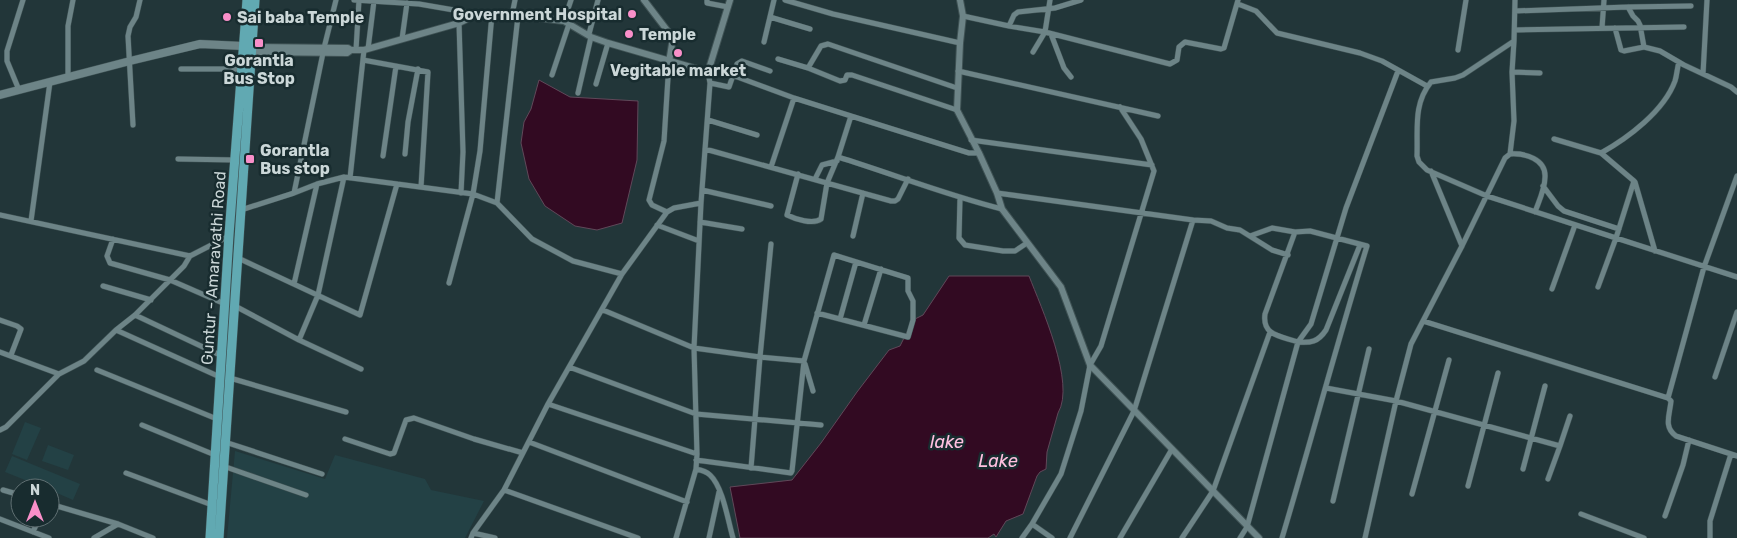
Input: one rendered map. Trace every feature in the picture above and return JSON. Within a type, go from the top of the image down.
[{"type":"main road","name":"Guntur - Amaravathi Road","points":[[219,538],[241,210],[248,50],[247,0]]},
{"type":"main road","points":[[0,95],[130,60],[200,44],[248,50]]},
{"type":"main road","name":"Guntur - Amaravathi Road","points":[[210,538],[229,235],[242,69],[248,50]]},
{"type":"street","points":[[19,90],[8,61],[7,51],[23,0]]},
{"type":"street","points":[[68,77],[68,26],[73,0]]},
{"type":"street","points":[[132,125],[128,36],[130,27],[136,17],[140,0]]},
{"type":"street","points":[[294,193],[336,0]]},
{"type":"street","points":[[354,0],[407,3],[418,1],[478,14],[515,15],[566,23],[608,43],[708,72]]},
{"type":"street","points":[[353,50],[359,0]]},
{"type":"street","points":[[497,203],[515,0]]},
{"type":"street","points":[[552,75],[571,0]]},
{"type":"street","points":[[578,93],[598,0]]},
{"type":"street","points":[[644,0],[674,38],[669,62],[664,140],[649,200],[652,205],[666,212]]},
{"type":"street","points":[[707,0],[707,3],[728,7]]},
{"type":"street","points":[[676,538],[696,469],[694,348],[701,203],[710,83],[708,72],[730,0]]},
{"type":"street","points":[[764,42],[774,0]]},
{"type":"street","points":[[785,0],[843,16],[960,43]]},
{"type":"street","points":[[813,8],[814,0]]},
{"type":"street","points":[[960,0],[963,16],[957,110],[979,153],[1002,209],[1061,287],[1090,365],[1259,538]]},
{"type":"street","points":[[1034,52],[1045,32],[1050,0]]},
{"type":"street","points":[[1009,26],[1016,13],[1048,9],[1081,0]]},
{"type":"street","points":[[1458,50],[1466,0]]},
{"type":"street","points":[[1365,538],[1411,344],[1505,158],[1510,154],[1514,121],[1512,72],[1516,0]]},
{"type":"street","points":[[1602,28],[1604,0]]},
{"type":"street","points":[[1703,74],[1707,0]]},
{"type":"street","points":[[299,340],[318,295],[347,178],[363,60],[374,1]]},
{"type":"street","points":[[963,16],[1045,32],[1170,64],[1177,60],[1179,47],[1185,42],[1224,48],[1238,2],[1256,11],[1277,33],[1360,53],[1382,61],[1427,86]]},
{"type":"street","points":[[402,40],[407,3]]},
{"type":"street","points":[[1515,11],[1691,6]]},
{"type":"street","points":[[1628,7],[1633,16],[1638,20],[1644,47]]},
{"type":"street","points":[[248,50],[324,51],[348,48],[353,50],[366,49],[458,23],[478,14]]},
{"type":"street","points":[[449,283],[473,194],[481,144],[492,14]]},
{"type":"street","points":[[770,17],[810,29]]},
{"type":"street","points":[[458,23],[463,152],[461,193]]},
{"type":"street","points":[[1515,30],[1684,27]]},
{"type":"street","points":[[1615,28],[1621,50],[1644,47],[1660,51],[1731,87],[1737,92]]},
{"type":"street","points":[[1051,34],[1064,68],[1071,78]]},
{"type":"street","points":[[1514,41],[1463,75],[1434,81],[1427,86],[1422,95],[1418,110],[1417,156],[1422,166],[1487,196],[1737,277]]},
{"type":"street","points":[[596,84],[608,43]]},
{"type":"street","points":[[808,68],[821,46],[828,44],[957,88]]},
{"type":"street","points":[[778,58],[843,82],[847,76],[852,75],[957,110]]},
{"type":"street","points":[[363,60],[418,69],[427,71],[429,74],[421,187]]},
{"type":"street","points":[[710,83],[728,87],[737,64],[742,61],[770,71]]},
{"type":"street","points":[[1601,153],[1621,142],[1658,110],[1675,81],[1679,62]]},
{"type":"street","points":[[383,156],[396,66]]},
{"type":"street","points":[[181,69],[242,69]]},
{"type":"street","points":[[405,154],[409,116],[418,69]]},
{"type":"street","points":[[958,71],[1158,116]]},
{"type":"street","points":[[1240,538],[1247,527],[1298,342],[1311,324],[1346,208],[1398,71]]},
{"type":"street","points":[[1512,72],[1540,73]]},
{"type":"street","points":[[732,75],[794,98],[969,153],[979,153]]},
{"type":"street","points":[[31,221],[50,82]]},
{"type":"street","points":[[771,167],[794,98]]},
{"type":"street","points":[[1022,538],[1061,474],[1082,412],[1090,365],[1101,346],[1154,171],[1137,131],[1120,107]]},
{"type":"street","points":[[798,174],[787,212],[789,216],[812,222],[818,221],[828,182],[851,116]]},
{"type":"street","points":[[708,120],[757,135]]},
{"type":"street","points":[[1554,139],[1601,153],[1634,181],[1655,251]]},
{"type":"street","points":[[971,140],[1152,165]]},
{"type":"street","points":[[705,149],[895,201],[898,199],[908,179]]},
{"type":"street","points":[[1510,154],[1529,156],[1538,160],[1545,172],[1535,212]]},
{"type":"street","points":[[178,159],[235,160]]},
{"type":"street","points":[[815,179],[822,165],[837,159],[908,179],[960,198],[1002,209]]},
{"type":"street","points":[[1431,171],[1462,246]]},
{"type":"street","points":[[1668,398],[1704,267],[1737,176]]},
{"type":"street","points":[[241,210],[318,184],[347,178],[473,194],[497,203],[532,239],[573,261],[622,274]]},
{"type":"street","points":[[1598,287],[1634,181]]},
{"type":"street","points":[[294,284],[318,184]]},
{"type":"street","points":[[238,258],[360,315],[397,184]]},
{"type":"street","points":[[1543,186],[1558,206],[1564,210],[1619,229]]},
{"type":"street","points":[[702,190],[771,206]]},
{"type":"street","points":[[853,236],[863,193]]},
{"type":"street","points":[[996,194],[1215,222],[1227,228],[1243,231],[1272,250],[1288,255]]},
{"type":"street","points":[[960,198],[959,238],[964,245],[1015,251],[1027,243]]},
{"type":"street","points":[[495,538],[472,535],[504,490],[548,404],[622,274],[666,212],[674,208],[701,203]]},
{"type":"street","points":[[0,215],[190,256]]},
{"type":"street","points":[[1070,538],[1134,411],[1193,220]]},
{"type":"street","points":[[700,222],[742,229]]},
{"type":"street","points":[[657,225],[699,241]]},
{"type":"street","points":[[1552,288],[1575,225]]},
{"type":"street","points":[[1250,236],[1272,228],[1295,232],[1310,230],[1367,246],[1282,538]]},
{"type":"street","points":[[1295,232],[1264,324],[1270,332],[1298,342],[1314,342],[1323,336],[1360,244]]},
{"type":"street","points":[[0,430],[6,427],[59,374],[84,361],[116,330],[135,315],[184,266],[190,256],[229,235]]},
{"type":"street","points":[[113,239],[107,256],[110,263],[170,280],[225,304]]},
{"type":"street","points":[[751,468],[770,244]]},
{"type":"street","points":[[696,460],[791,473],[804,361],[817,313],[834,255],[908,278],[908,291],[913,301],[913,320],[908,337],[817,313]]},
{"type":"street","points":[[840,319],[856,262]]},
{"type":"street","points":[[864,325],[881,269]]},
{"type":"street","points":[[103,286],[151,300]]},
{"type":"street","points":[[235,306],[299,340],[361,369]]},
{"type":"street","points":[[603,310],[694,348],[804,361]]},
{"type":"street","points":[[1715,377],[1737,312]]},
{"type":"street","points":[[135,315],[222,356]]},
{"type":"street","points":[[0,320],[17,326],[21,330],[11,355]]},
{"type":"street","points":[[1423,321],[1668,398],[1671,401],[1668,428],[1676,436],[1737,456]]},
{"type":"street","points":[[116,330],[220,377]]},
{"type":"street","points":[[1182,538],[1213,492],[1270,332]]},
{"type":"street","points":[[1333,501],[1369,349]]},
{"type":"street","points":[[0,352],[59,374]]},
{"type":"street","points":[[1412,494],[1449,360]]},
{"type":"street","points":[[804,361],[813,391]]},
{"type":"street","points":[[569,368],[696,414],[821,425]]},
{"type":"street","points":[[97,370],[217,419]]},
{"type":"street","points":[[1468,486],[1498,373]]},
{"type":"street","points":[[230,378],[346,412]]},
{"type":"street","points":[[1523,469],[1545,386]]},
{"type":"street","points":[[1326,388],[1396,401],[1560,446]]},
{"type":"street","points":[[548,404],[697,454]]},
{"type":"street","points":[[1548,479],[1570,416]]},
{"type":"street","points":[[344,439],[390,454],[394,453],[406,420],[414,418],[474,439],[523,453]]},
{"type":"street","points":[[142,426],[215,455]]},
{"type":"street","points":[[1665,516],[1683,465],[1689,440]]},
{"type":"street","points":[[224,442],[322,474]]},
{"type":"street","points":[[528,442],[687,502]]},
{"type":"street","points":[[1120,538],[1172,449]]},
{"type":"street","points":[[1710,538],[1710,521],[1731,454]]},
{"type":"street","points":[[223,466],[306,495]]},
{"type":"street","points":[[696,469],[712,476],[720,490],[733,538]]},
{"type":"street","points":[[126,473],[212,505]]},
{"type":"street","points":[[3,490],[10,492]]},
{"type":"street","points":[[504,490],[638,538]]},
{"type":"street","points":[[709,538],[720,490]]},
{"type":"street","points":[[60,507],[118,524],[153,538]]},
{"type":"street","points":[[1581,514],[1644,538]]},
{"type":"street","points":[[0,519],[49,538]]},
{"type":"street","points":[[94,538],[118,524]]},
{"type":"street","points":[[1032,524],[1052,538]]},
{"type":"street","points":[[33,532],[35,528]]},
{"type":"shaded area","points":[[25,422],[41,428],[27,460],[12,454]]},
{"type":"shaded area","points":[[48,445],[74,455],[68,470],[42,461]]},
{"type":"shaded area","points":[[235,451],[325,479],[335,455],[425,479],[431,490],[484,501],[465,538],[227,538]]},
{"type":"shaded area","points":[[12,456],[80,484],[73,500],[60,494],[60,478],[20,478],[5,472]]},
{"type":"water","points":[[539,80],[570,97],[638,101],[637,160],[622,223],[597,230],[575,226],[545,206],[529,179],[521,143],[524,122],[531,109]]},
{"type":"water","name":"lake","points":[[949,276],[1029,276],[1055,345],[1063,383],[1062,400],[1047,452],[1046,469],[1037,476],[1023,514],[1006,521],[996,537],[994,534],[988,538],[740,538],[730,487],[792,480],[889,350],[900,346],[913,320],[923,315]]},
{"type":"place","name":"Government Hospital","points":[[632,14]]},
{"type":"place","name":"Sai baba Temple","points":[[227,17]]},
{"type":"place","name":"Temple","points":[[629,34]]},
{"type":"place","name":"Gorantla Bus Stop","points":[[259,43]]},
{"type":"place","name":"Vegitable market","points":[[678,53]]},
{"type":"place","name":"Gorantla Bus stop","points":[[250,159]]},
{"type":"water label","name":"Lake","points":[[998,461]]}]
